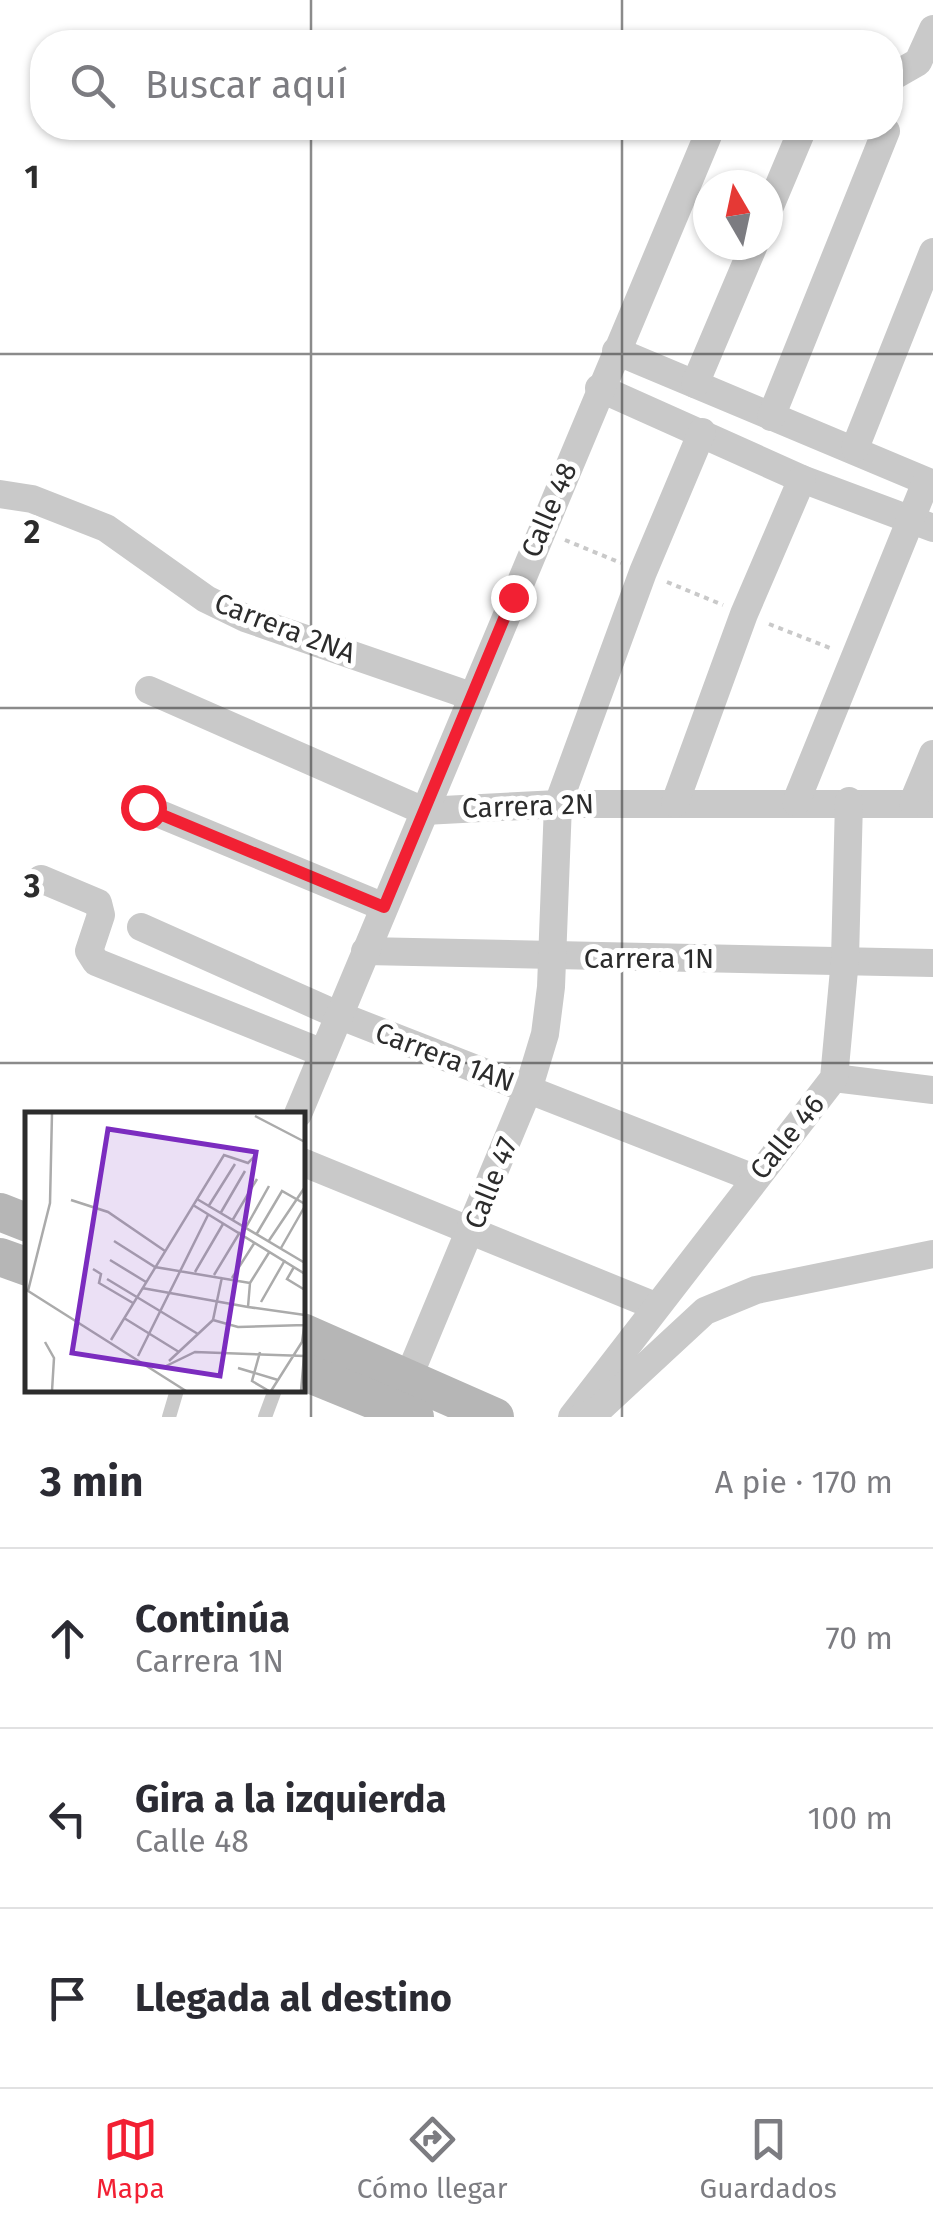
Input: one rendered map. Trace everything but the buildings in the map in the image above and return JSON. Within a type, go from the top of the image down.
[{"type":"main road","points":[[0,1212],[25,1221]]},
{"type":"main road","points":[[0,1257],[25,1266]]},
{"type":"main road","points":[[305,1333],[495,1417]]},
{"type":"main road","points":[[305,1372],[415,1417]]},
{"type":"street","points":[[903,71],[918,62],[933,29]]},
{"type":"street","name":"Calle 48","points":[[299,1112],[706,140]]},
{"type":"street","points":[[783,176],[799,140]]},
{"type":"street","points":[[771,417],[882,140]]},
{"type":"street","points":[[855,448],[933,252]]},
{"type":"street","points":[[694,384],[748,260]]},
{"type":"street","points":[[616,351],[855,448],[929,483],[921,524],[853,657],[796,802]]},
{"type":"street","points":[[600,388],[802,479],[921,524]]},
{"type":"street","name":"Calle 47","points":[[409,1376],[528,1090],[544,1034],[554,957],[558,804],[643,572],[702,432]]},
{"type":"street","points":[[675,803],[744,614],[802,479]]},
{"type":"street","name":"Carrera 2NA","points":[[0,494],[32,499],[106,528],[206,599],[245,618],[471,696]]},
{"type":"street","name":"Carrera 2N","points":[[149,690],[424,810],[558,804],[923,803]]},
{"type":"street","points":[[923,803],[933,754]]},
{"type":"street","name":"Calle 46","points":[[572,1417],[834,1078],[845,959],[849,801]]},
{"type":"street","points":[[143,807],[384,907]]},
{"type":"street","points":[[42,879],[98,903],[101,915],[90,951],[96,962],[323,1053]]},
{"type":"street","name":"Carrera 1AN","points":[[140,927],[338,1015],[754,1178]]},
{"type":"street","name":"Carrera 1N","points":[[365,951],[933,963]]},
{"type":"street","points":[[834,1078],[933,1090]]},
{"type":"street","points":[[305,1163],[654,1306]]},
{"type":"street","points":[[581,1417],[596,1411],[705,1311],[756,1290],[933,1254]]},
{"type":"lane","points":[[169,1417],[177,1392]]},
{"type":"lane","points":[[265,1417],[274,1392]]},
{"type":"path","points":[[540,530],[853,657]]},
{"type":"route","points":[[143,807],[384,907],[513,597]]}]
